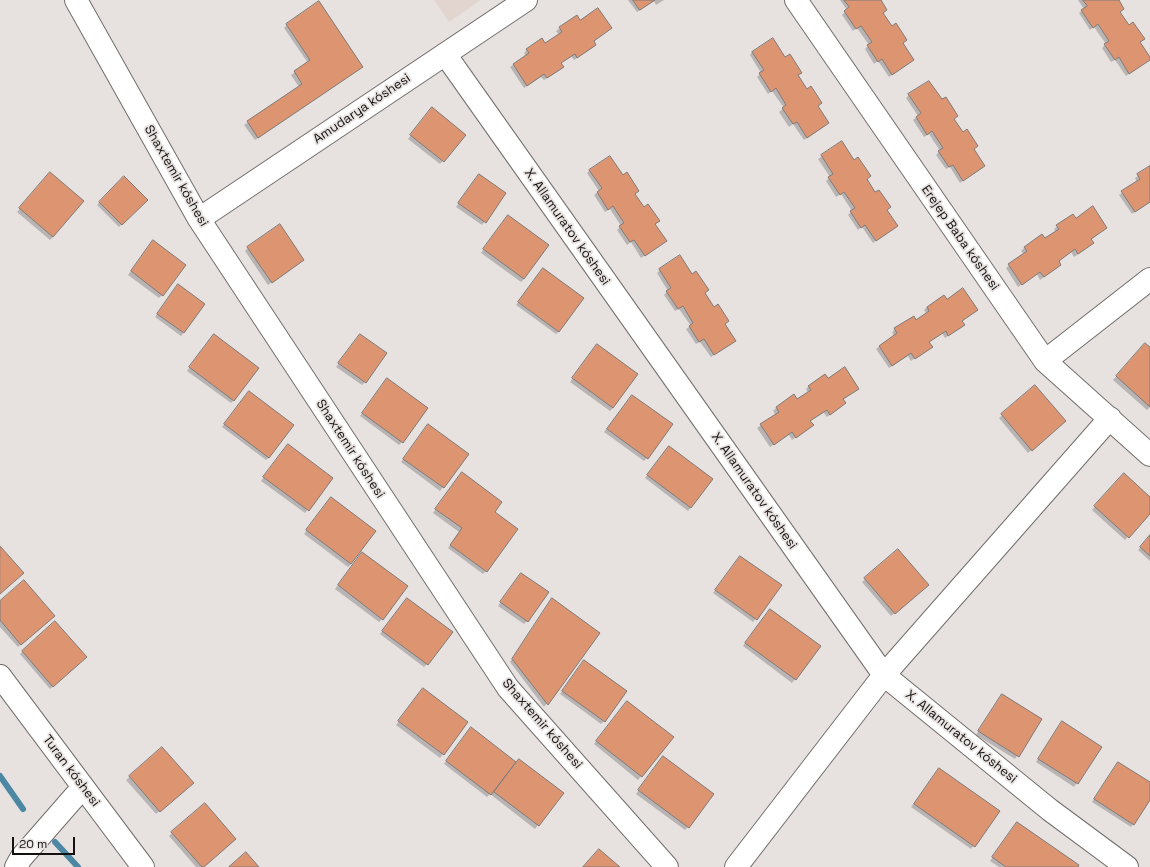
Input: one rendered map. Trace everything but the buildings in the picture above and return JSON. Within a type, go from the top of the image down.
[{"type":"street","name":"Shaxtemir kóshesi","points":[[76,0],[199,219],[508,688],[667,867]]},
{"type":"street","name":"Amudarya kóshesi","points":[[199,219],[526,0]]},
{"type":"street","name":"Erejep Baba kóshesi","points":[[796,0],[1045,361],[1150,455]]},
{"type":"street","name":"X. Allamuratov kóshesi","points":[[445,54],[884,675],[1050,810],[1127,867]]},
{"type":"street","points":[[1045,361],[1150,279]]},
{"type":"street","points":[[736,867],[884,675],[1110,418]]},
{"type":"street","name":"Turan kóshesi","points":[[0,676],[143,867]]},
{"type":"street","points":[[16,867],[20,858],[83,787]]},
{"type":"shaded area","points":[[434,0],[481,0],[449,22]]},
{"type":"waterway","points":[[0,776],[23,809]]},
{"type":"waterway","points":[[55,842],[78,867]]}]
